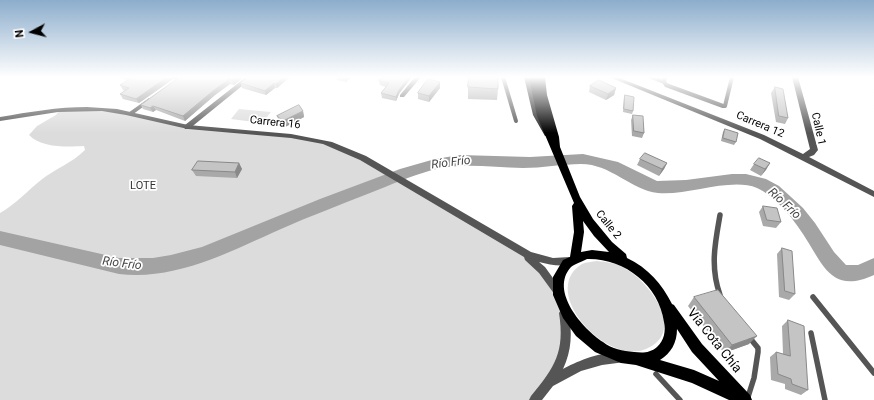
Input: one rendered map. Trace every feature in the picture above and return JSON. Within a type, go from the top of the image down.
[{"type":"main road","points":[[536,96],[538,107],[549,137],[557,150]]},
{"type":"main road","points":[[544,96],[555,132],[557,150]]},
{"type":"main road","name":"Calle 2","points":[[557,150],[574,196],[589,223],[598,235],[629,264]]},
{"type":"main road","name":"Calle 2","points":[[572,259],[579,226],[574,196]]},
{"type":"main road","points":[[586,255],[602,255],[629,264],[649,280],[663,298],[672,326],[672,334],[669,342],[659,354],[645,359],[629,359],[599,348],[582,335],[571,321],[560,297],[560,276],[572,259],[586,255]]},
{"type":"main road","name":"Vía Cota Chía","points":[[663,298],[697,348],[745,400]]},
{"type":"main road","name":"Vía Cota Chía","points":[[629,359],[694,377],[745,400]]},
{"type":"street","points":[[187,127],[226,96]]},
{"type":"street","name":"Carrera 12","points":[[659,96],[762,137],[874,194]]},
{"type":"street","name":"Calle 1","points":[[799,96],[814,150],[803,157]]},
{"type":"street","points":[[130,114],[154,97]]},
{"type":"street","name":"Carrera 16","points":[[0,119],[48,110],[70,108],[97,109],[130,114],[187,127],[315,140],[340,147],[410,185],[521,252],[542,270],[560,297]]},
{"type":"street","name":"Carrera 16","points":[[521,252],[544,261],[572,259]]},
{"type":"street","points":[[535,400],[558,372],[567,343],[567,326],[560,297]]},
{"type":"street","points":[[548,384],[580,365],[608,358],[629,359]]},
{"type":"lane","points":[[509,96],[516,121]]},
{"type":"lane","points":[[696,96],[725,106],[727,96]]},
{"type":"lane","points":[[720,215],[712,260],[717,287],[722,298]]},
{"type":"lane","points":[[813,297],[874,373]]},
{"type":"lane","points":[[811,333],[825,400]]},
{"type":"lane","points":[[745,400],[754,378],[758,352],[758,348],[747,334]]},
{"type":"lane","points":[[656,374],[680,400]]},
{"type":"green space","name":"LOTE","points":[[60,109],[97,109],[164,122],[315,140],[340,147],[521,252],[559,294],[567,343],[535,400],[0,400],[0,213],[16,202],[41,180],[75,159],[85,150],[84,146],[55,146],[47,144],[34,139],[29,135],[37,126],[56,115]]},
{"type":"green space","points":[[239,109],[271,112],[262,123],[231,119]]},
{"type":"green space","points":[[597,261],[608,262],[623,267],[645,285],[654,296],[664,320],[664,331],[658,341],[646,349],[630,351],[613,347],[597,337],[582,323],[572,307],[568,291],[570,276],[582,264]]},
{"type":"building","points":[[125,96],[141,96],[136,99]]},
{"type":"building","points":[[154,96],[207,96],[183,116],[153,106],[150,108],[141,105]]},
{"type":"building","points":[[625,96],[634,97],[633,111],[624,109]]},
{"type":"building","points":[[776,96],[784,96],[788,118],[779,116]]},
{"type":"building","points":[[299,105],[303,111],[283,121],[277,116]]},
{"type":"building","points":[[633,115],[643,116],[644,133],[634,131]]},
{"type":"building","points":[[725,129],[738,133],[736,142],[723,138]]},
{"type":"building","points":[[645,153],[667,163],[662,169],[640,159]]},
{"type":"building","points":[[759,158],[770,163],[765,169],[754,164]]},
{"type":"building","points":[[198,161],[239,163],[235,172],[192,170]]},
{"type":"building","points":[[763,206],[777,208],[781,222],[767,220]]},
{"type":"building","points":[[782,248],[792,251],[795,294],[785,291]]},
{"type":"building","points":[[718,290],[757,336],[732,345],[694,297]]},
{"type":"building","points":[[788,320],[804,326],[808,390],[792,384],[791,379],[778,374],[776,352],[790,356]]},
{"type":"waterway","name":"Río Frío","points":[[0,238],[74,254],[119,266],[153,266],[171,263],[206,253],[287,219],[406,173],[443,162],[460,160],[549,162],[583,159],[597,161],[612,166],[647,184],[657,187],[671,188],[732,179],[760,183],[773,190],[783,198],[796,212],[816,238],[833,266],[840,271],[849,274],[860,272],[874,266]]}]
